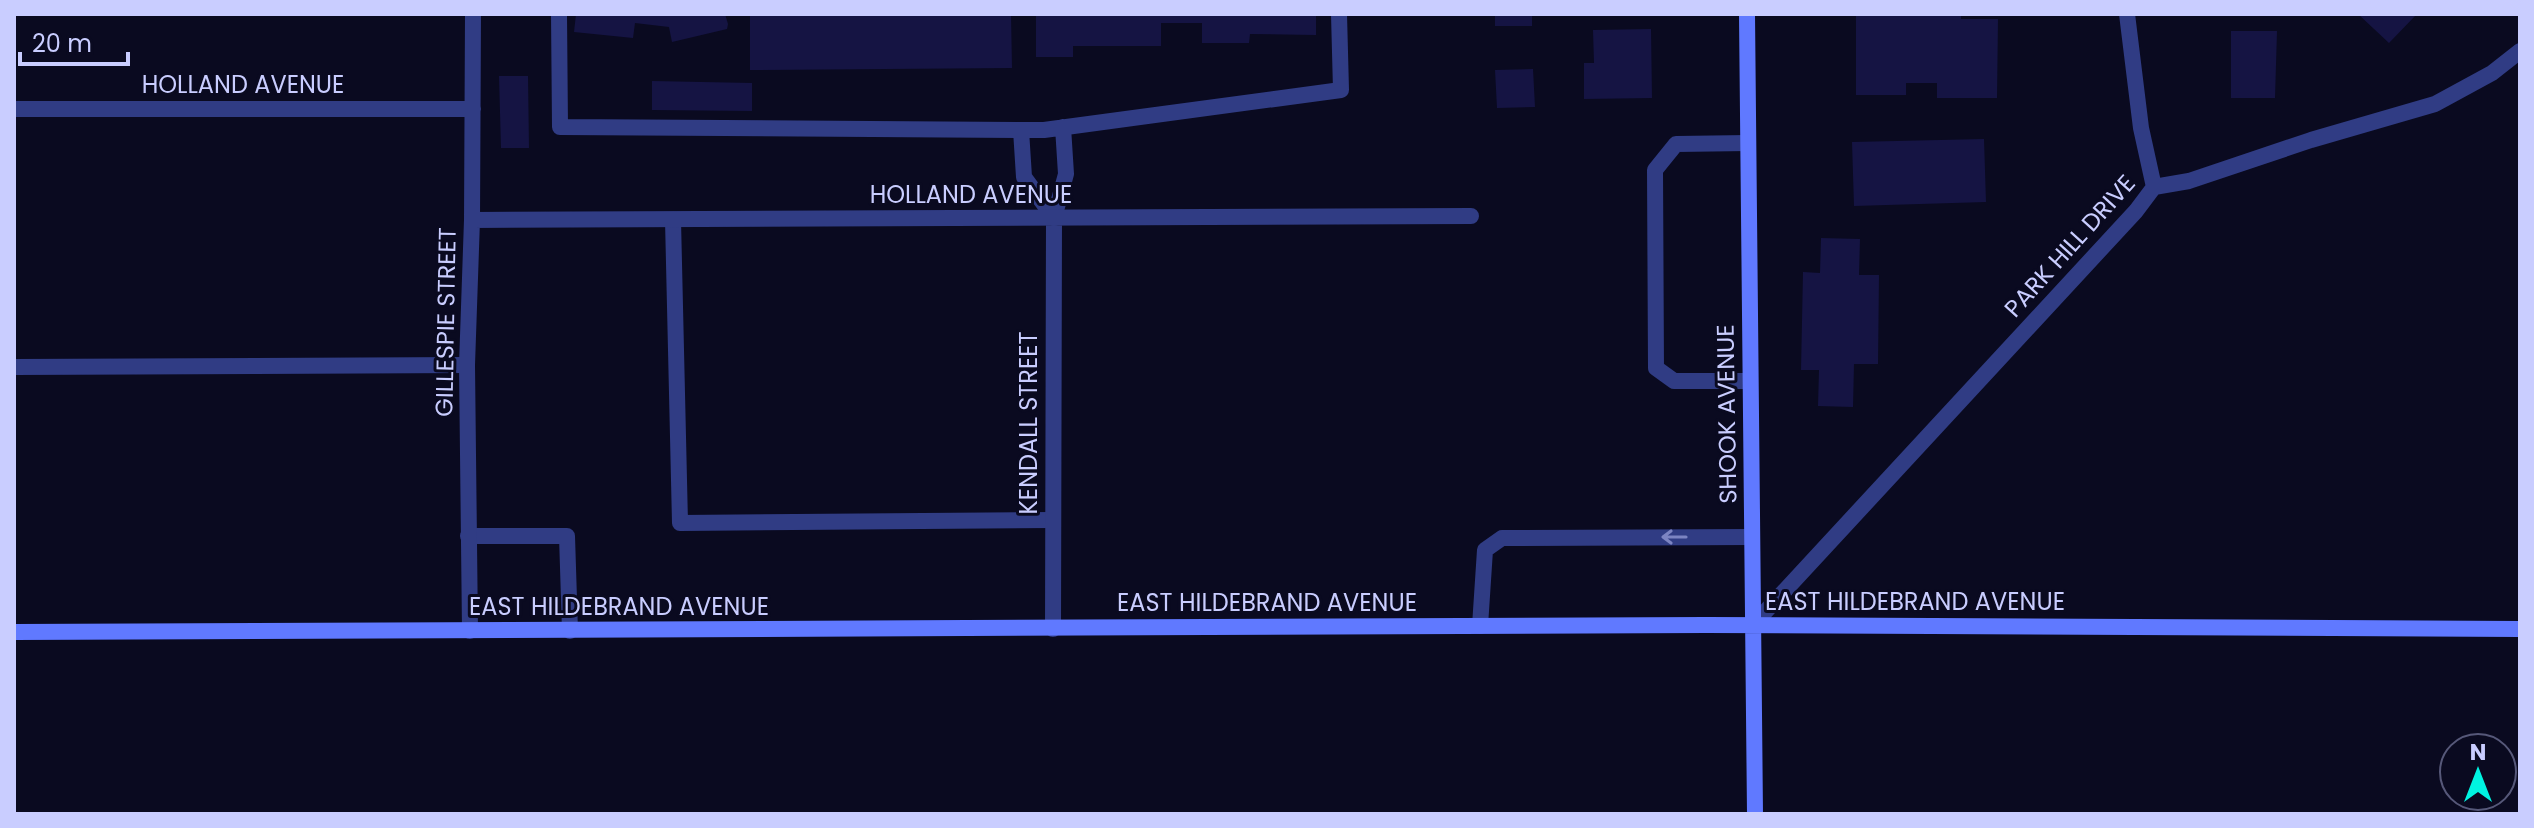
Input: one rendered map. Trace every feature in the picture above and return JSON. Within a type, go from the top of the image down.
[{"type":"main road","name":"SHOOK AVENUE","points":[[1747,14],[1755,814]]},
{"type":"main road","name":"EAST HILDEBRAND AVENUE","points":[[14,632],[1753,625],[2520,629]]},
{"type":"street","name":"GILLESPIE STREET","points":[[470,631],[467,365],[472,220],[473,14]]},
{"type":"street","points":[[559,14],[560,127],[1021,130],[1341,90],[1339,14]]},
{"type":"street","points":[[2127,14],[2141,128],[2154,187]]},
{"type":"street","name":"PARK HILL DRIVE","points":[[1753,625],[2136,211],[2154,187],[2189,181],[2311,140],[2435,104],[2492,73],[2520,51]]},
{"type":"street","name":"HOLLAND AVENUE","points":[[14,109],[473,109]]},
{"type":"street","name":"KENDALL STREET","points":[[1053,629],[1054,218],[1066,174],[1063,127]]},
{"type":"street","points":[[1021,130],[1024,177],[1054,218]]},
{"type":"street","points":[[1748,143],[1676,144],[1655,170],[1656,368],[1674,381],[1749,381]]},
{"type":"street","name":"HOLLAND AVENUE","points":[[472,220],[1471,216]]},
{"type":"street","points":[[673,220],[680,523],[1052,520]]},
{"type":"street","points":[[14,367],[467,365]]},
{"type":"street","points":[[468,536],[567,536],[570,631]]},
{"type":"street","points":[[1480,626],[1485,550],[1502,538],[1752,537]]},
{"type":"building","points":[[576,14],[725,14],[728,24],[727,29],[672,42],[669,27],[635,23],[633,38],[574,32]]},
{"type":"building","points":[[750,14],[1011,14],[1012,68],[750,70]]},
{"type":"building","points":[[1036,14],[1316,14],[1316,35],[1250,34],[1249,43],[1202,43],[1202,23],[1161,23],[1161,46],[1073,46],[1073,57],[1036,57]]},
{"type":"building","points":[[1495,14],[1532,14],[1532,26],[1495,26]]},
{"type":"building","points":[[1856,14],[1961,14],[1961,19],[1998,19],[1997,98],[1937,98],[1937,83],[1906,83],[1906,95],[1856,95]]},
{"type":"building","points":[[2358,14],[2417,14],[2389,43]]},
{"type":"building","points":[[1651,29],[1652,98],[1584,99],[1584,63],[1594,63],[1593,30]]},
{"type":"building","points":[[2231,31],[2277,31],[2275,98],[2231,98]]},
{"type":"building","points":[[1533,69],[1535,107],[1497,108],[1495,70]]},
{"type":"building","points":[[499,76],[528,76],[529,148],[501,148]]},
{"type":"building","points":[[652,81],[752,83],[752,111],[652,110]]},
{"type":"building","points":[[1984,139],[1986,202],[1854,206],[1852,142]]},
{"type":"building","points":[[1821,238],[1860,239],[1859,275],[1879,275],[1878,364],[1854,364],[1853,407],[1818,406],[1819,370],[1801,370],[1803,272],[1820,273]]}]
